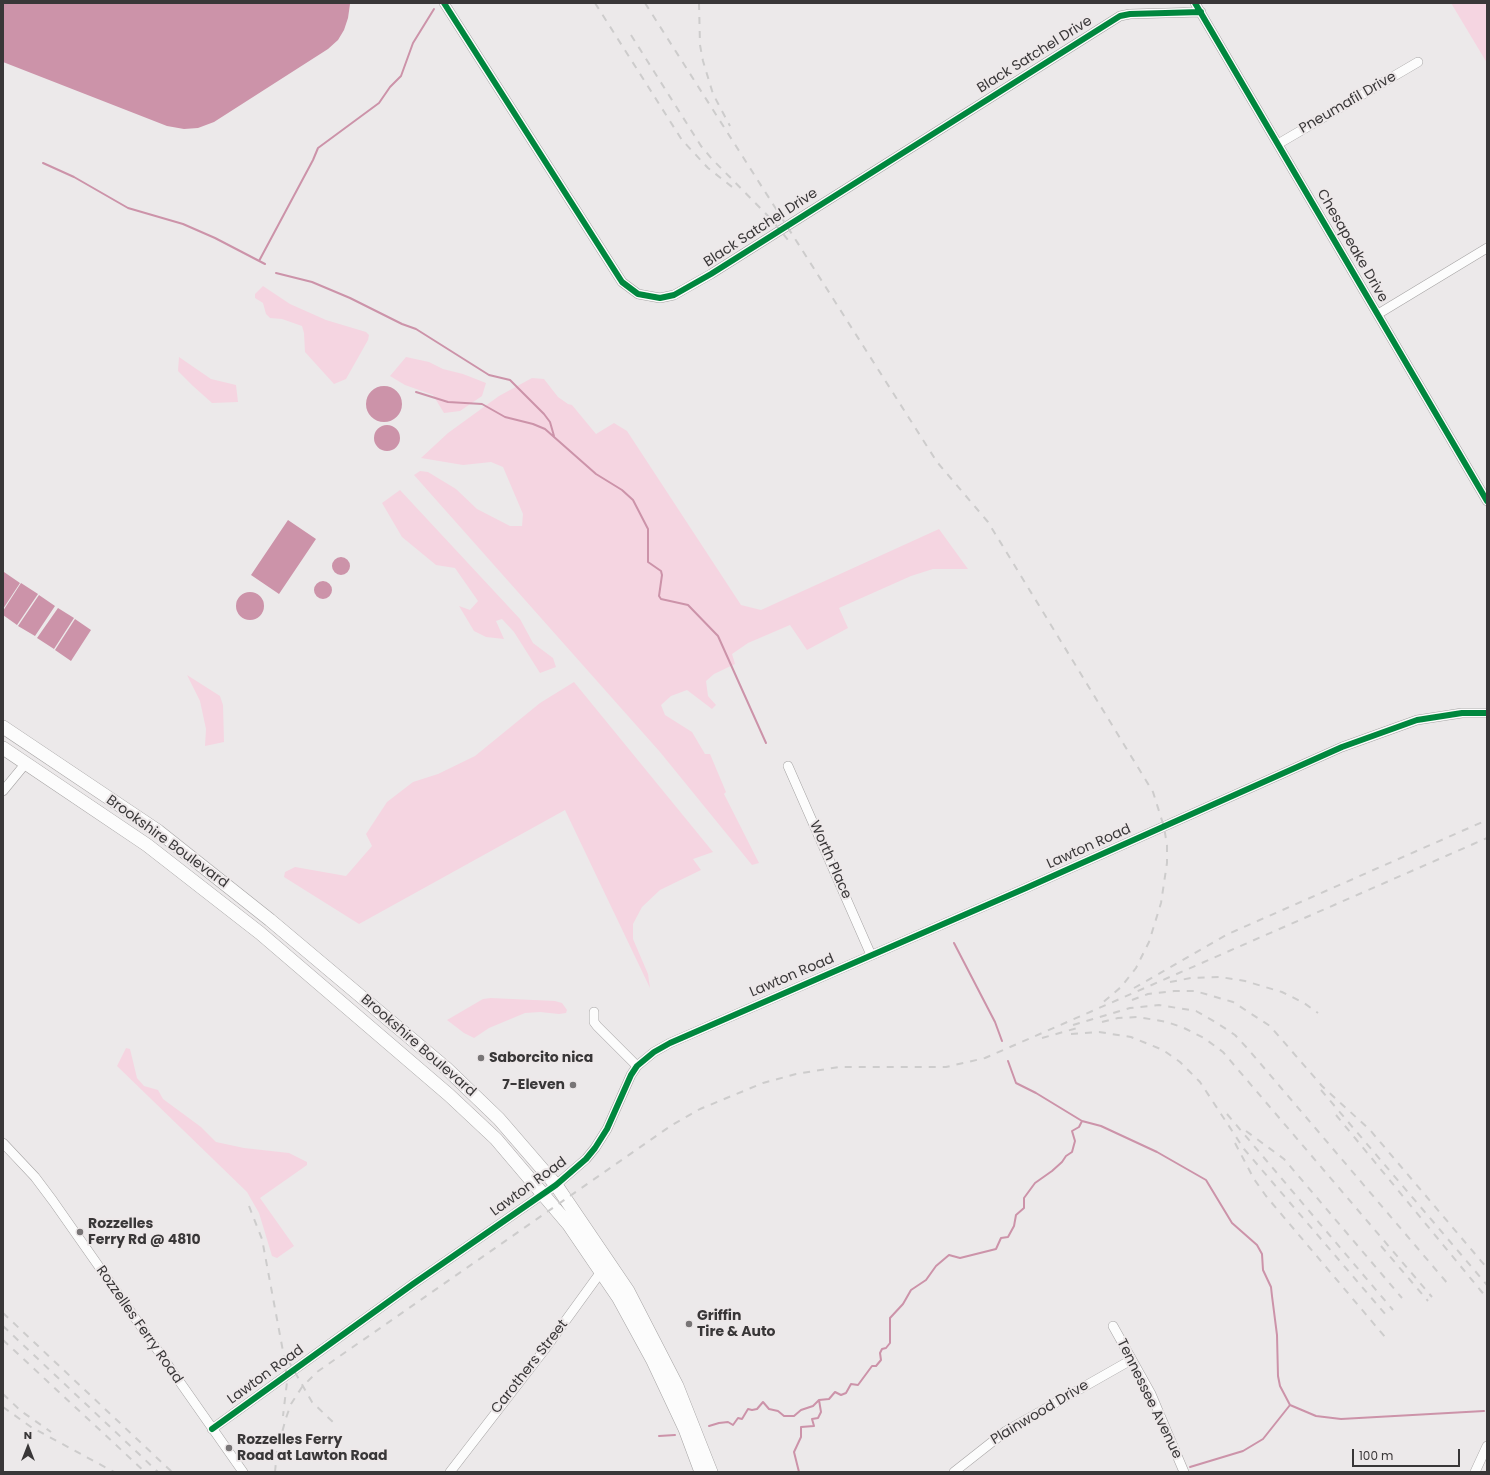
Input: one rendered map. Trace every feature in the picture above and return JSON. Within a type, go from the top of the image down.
[{"type":"highway","name":"Brookshire Boulevard","points":[[3,727],[158,831],[270,920],[446,1068],[499,1119],[556,1185],[609,1260],[641,1314],[664,1359],[691,1420],[711,1472]]},
{"type":"highway","name":"Brookshire Boulevard","points":[[3,748],[146,845],[260,933],[449,1095],[496,1139],[544,1194],[576,1234],[602,1271],[653,1361],[684,1429],[701,1472]]},
{"type":"highway","points":[[146,845],[158,831]]},
{"type":"street","name":"Black Satchel Drive","points":[[444,3],[622,282],[638,294],[660,298],[674,295],[712,274],[1120,16],[1130,14],[1201,12]]},
{"type":"street","name":"Chesapeake Drive","points":[[1195,3],[1487,501]]},
{"type":"street","name":"Pneumafil Drive","points":[[1278,144],[1418,62]]},
{"type":"street","points":[[1378,314],[1487,248]]},
{"type":"street","name":"Lawton Road","points":[[212,1429],[416,1282],[556,1185],[586,1159],[595,1148],[606,1129],[631,1075],[637,1066],[654,1052],[670,1043],[1026,888],[1368,736],[1405,723],[1442,715],[1487,713]]},
{"type":"street","points":[[3,792],[26,763]]},
{"type":"street","name":"Worth Place","points":[[788,766],[872,954]]},
{"type":"street","points":[[594,1012],[594,1022],[597,1026],[637,1066]]},
{"type":"street","name":"Rozzelles Ferry Road","points":[[3,1143],[30,1172],[53,1201],[243,1472]]},
{"type":"street","name":"Carothers Street","points":[[450,1472],[545,1349],[609,1260]]},
{"type":"street","name":"Tennessee Avenue","points":[[1113,1326],[1165,1423],[1184,1472]]},
{"type":"street","name":"Plainwood Drive","points":[[954,1472],[1006,1431],[1131,1360]]},
{"type":"street","points":[[1475,1472],[1487,1446]]},
{"type":"shaded area","points":[[3,3],[350,4],[344,30],[338,40],[328,49],[214,122],[198,128],[184,129],[167,126],[3,62]]},
{"type":"shaded area","points":[[1451,3],[1487,3],[1487,63]]},
{"type":"shaded area","points":[[263,286],[290,304],[326,320],[366,332],[369,335],[368,340],[346,379],[334,384],[305,352],[302,326],[282,319],[270,318],[266,314],[263,303],[255,298],[255,294]]},
{"type":"shaded area","points":[[179,357],[211,379],[236,385],[238,402],[212,403],[178,371]]},
{"type":"shaded area","points":[[406,357],[429,362],[443,369],[463,374],[486,383],[482,396],[460,411],[444,413],[433,395],[405,385],[390,376]]},
{"type":"shaded area","points":[[532,378],[544,379],[558,397],[572,405],[596,434],[614,423],[627,431],[741,605],[761,610],[939,529],[968,569],[933,569],[911,576],[839,608],[848,628],[807,650],[790,625],[748,643],[732,654],[735,664],[714,674],[706,681],[708,696],[716,705],[712,709],[687,690],[671,696],[661,705],[665,715],[692,732],[705,754],[710,754],[726,792],[724,794],[759,863],[752,865],[660,752],[414,475],[420,471],[428,472],[456,489],[477,509],[510,526],[522,526],[523,514],[503,467],[491,462],[463,465],[421,458],[448,433],[499,396]]},
{"type":"shaded area","points":[[384,386],[394,389],[399,394],[402,404],[399,414],[394,419],[384,422],[374,419],[369,414],[366,404],[369,394],[374,389]]},
{"type":"shaded area","points":[[387,425],[396,429],[400,438],[396,447],[387,451],[378,447],[374,438],[378,429]]},
{"type":"shaded area","points":[[400,490],[520,619],[533,643],[553,658],[556,667],[540,673],[514,632],[502,619],[496,621],[504,639],[486,637],[474,631],[459,606],[470,610],[478,601],[455,568],[436,565],[402,537],[382,503]]},
{"type":"shaded area","points":[[288,520],[316,539],[279,594],[251,575]]},
{"type":"shaded area","points":[[337,557],[345,557],[350,562],[348,573],[345,575],[337,575],[332,570],[332,562]]},
{"type":"shaded area","points":[[4,572],[20,583],[3,609],[3,573]]},
{"type":"shaded area","points":[[319,581],[327,581],[332,586],[330,597],[327,599],[319,599],[314,594],[314,586]]},
{"type":"shaded area","points":[[21,583],[38,594],[17,625],[3,615],[3,611]]},
{"type":"shaded area","points":[[250,592],[256,593],[260,596],[263,600],[263,612],[260,616],[256,619],[250,620],[244,619],[240,616],[237,612],[236,606],[237,600],[240,596],[244,593]]},
{"type":"shaded area","points":[[39,595],[55,606],[35,636],[18,626]]},
{"type":"shaded area","points":[[58,608],[74,618],[54,649],[37,638]]},
{"type":"shaded area","points":[[75,619],[91,630],[71,661],[55,650]]},
{"type":"shaded area","points":[[187,675],[220,696],[223,705],[224,742],[205,746],[206,729],[200,701]]},
{"type":"shaded area","points":[[574,682],[713,852],[693,859],[701,870],[660,890],[642,907],[633,924],[633,939],[648,974],[650,988],[565,810],[359,924],[284,877],[285,872],[295,867],[346,876],[372,846],[366,834],[387,802],[413,782],[438,774],[475,756],[540,703]]},
{"type":"shaded area","points":[[491,998],[555,1001],[562,1003],[567,1010],[566,1013],[559,1014],[540,1012],[525,1013],[489,1028],[474,1038],[464,1033],[447,1020],[483,999]]},
{"type":"shaded area","points":[[126,1048],[130,1049],[137,1078],[144,1086],[158,1090],[163,1099],[201,1127],[216,1142],[244,1148],[289,1153],[307,1162],[307,1165],[260,1198],[294,1246],[277,1258],[272,1256],[259,1213],[247,1192],[117,1066]]},
{"type":"waterway","points":[[259,261],[318,148],[379,103],[390,87],[401,76],[413,43],[434,9]]},
{"type":"waterway","points":[[43,163],[74,177],[128,208],[183,224],[215,238],[265,264]]},
{"type":"waterway","points":[[276,273],[312,282],[350,298],[402,324],[416,329],[489,375],[510,380],[544,414],[550,422],[554,436]]},
{"type":"waterway","points":[[416,392],[448,402],[482,404],[505,417],[533,424],[545,429],[596,474],[622,490],[633,500],[648,529],[648,562],[661,571],[662,575],[659,596],[661,599],[688,605],[718,636],[766,743]]},
{"type":"waterway","points":[[954,943],[995,1022],[1002,1041]]},
{"type":"waterway","points":[[1008,1061],[1016,1083],[1036,1093],[1082,1121],[1101,1126],[1157,1152],[1206,1180],[1232,1223],[1257,1245],[1262,1254],[1263,1270],[1271,1287],[1277,1335],[1278,1376],[1280,1386],[1290,1405],[1316,1416],[1341,1419],[1484,1411]]},
{"type":"waterway","points":[[709,1426],[728,1422],[733,1425],[738,1418],[742,1419],[748,1409],[757,1409],[763,1402],[769,1409],[778,1411],[784,1416],[794,1416],[801,1410],[813,1406],[819,1400],[829,1399],[835,1392],[841,1395],[846,1393],[851,1384],[858,1385],[872,1366],[876,1366],[881,1360],[880,1353],[882,1349],[886,1348],[890,1343],[890,1318],[903,1304],[911,1290],[926,1280],[936,1266],[949,1255],[960,1258],[996,1249],[1001,1238],[1008,1237],[1014,1226],[1016,1215],[1024,1208],[1024,1198],[1035,1183],[1052,1171],[1066,1156],[1072,1152],[1075,1141],[1072,1131],[1079,1127],[1082,1121]]},
{"type":"waterway","points":[[799,1472],[794,1452],[801,1437],[801,1427],[814,1426],[812,1419],[818,1418],[821,1412],[819,1400]]},
{"type":"waterway","points":[[1190,1467],[1243,1451],[1263,1439],[1290,1405]]},
{"type":"waterway","points":[[659,1436],[675,1435]]},
{"type":"railway","points":[[595,3],[682,140],[708,168],[736,190]]},
{"type":"railway","points":[[645,3],[937,462],[988,522],[1153,792],[1164,827],[1167,845],[1167,863],[1161,903],[1149,942],[1136,968],[1121,987],[1101,1004]]},
{"type":"railway","points":[[699,3],[700,45],[703,61],[713,94],[730,126]]},
{"type":"railway","points":[[631,35],[701,146],[771,219],[792,245]]},
{"type":"railway","points":[[1134,988],[1228,934],[1487,820]]},
{"type":"railway","points":[[275,1472],[277,1451],[291,1404],[302,1387],[317,1372],[672,1125],[700,1109],[763,1083],[796,1074],[839,1067],[946,1067],[985,1058],[1487,838]]},
{"type":"railway","points":[[1170,982],[1191,978],[1220,977],[1245,981],[1282,992],[1304,1003],[1318,1013]]},
{"type":"railway","points":[[1132,1000],[1148,994],[1174,991],[1195,991],[1233,1002],[1270,1026],[1322,1086],[1370,1130],[1487,1268]]},
{"type":"railway","points":[[1073,1025],[1130,1008],[1159,1005],[1196,1011],[1235,1035],[1448,1284]]},
{"type":"railway","points":[[1102,1022],[1118,1018],[1138,1017],[1167,1022],[1184,1028],[1204,1038],[1223,1052],[1432,1297]]},
{"type":"railway","points":[[1042,1038],[1081,1027]]},
{"type":"railway","points":[[1071,1034],[1099,1032],[1131,1037],[1163,1050],[1180,1062],[1200,1082],[1244,1149],[1386,1315]]},
{"type":"railway","points":[[1321,1090],[1487,1285]]},
{"type":"railway","points":[[1227,1114],[1393,1310]]},
{"type":"railway","points":[[1336,1115],[1486,1297]]},
{"type":"railway","points":[[1246,1131],[1284,1159],[1402,1298]]},
{"type":"railway","points":[[1235,1143],[1254,1179],[1266,1196],[1385,1337]]},
{"type":"railway","points":[[249,1206],[262,1239],[285,1362],[287,1382],[283,1416]]},
{"type":"railway","points":[[1381,1246],[1428,1301]]},
{"type":"railway","points":[[3,1313],[172,1472]]},
{"type":"railway","points":[[3,1326],[158,1472]]},
{"type":"railway","points":[[3,1340],[145,1472]]},
{"type":"railway","points":[[288,1360],[312,1402],[335,1424]]},
{"type":"railway","points":[[3,1394],[21,1411],[51,1432]]},
{"type":"railway","points":[[3,1407],[31,1427],[114,1472]]},
{"type":"cycle path","points":[[444,3],[622,282],[638,294],[660,298],[674,295],[711,274],[1120,16],[1130,14],[1201,12]]},
{"type":"cycle path","points":[[1195,3],[1487,501]]},
{"type":"cycle path","points":[[212,1429],[413,1284],[556,1185],[586,1159],[595,1148],[607,1129],[631,1075],[637,1066],[654,1052],[670,1043],[1026,888],[1342,747],[1417,720],[1462,713],[1487,713]]},
{"type":"place","name":"Saborcito nica","points":[[481,1058]]},
{"type":"place","name":"7-Eleven","points":[[573,1085]]},
{"type":"place","name":"Rozzelles Ferry Rd @ 4810","points":[[80,1232]]},
{"type":"place","name":"Griffin Tire & Auto","points":[[689,1324]]},
{"type":"place","name":"Rozzelles Ferry Road at Lawton Road","points":[[229,1448]]}]
